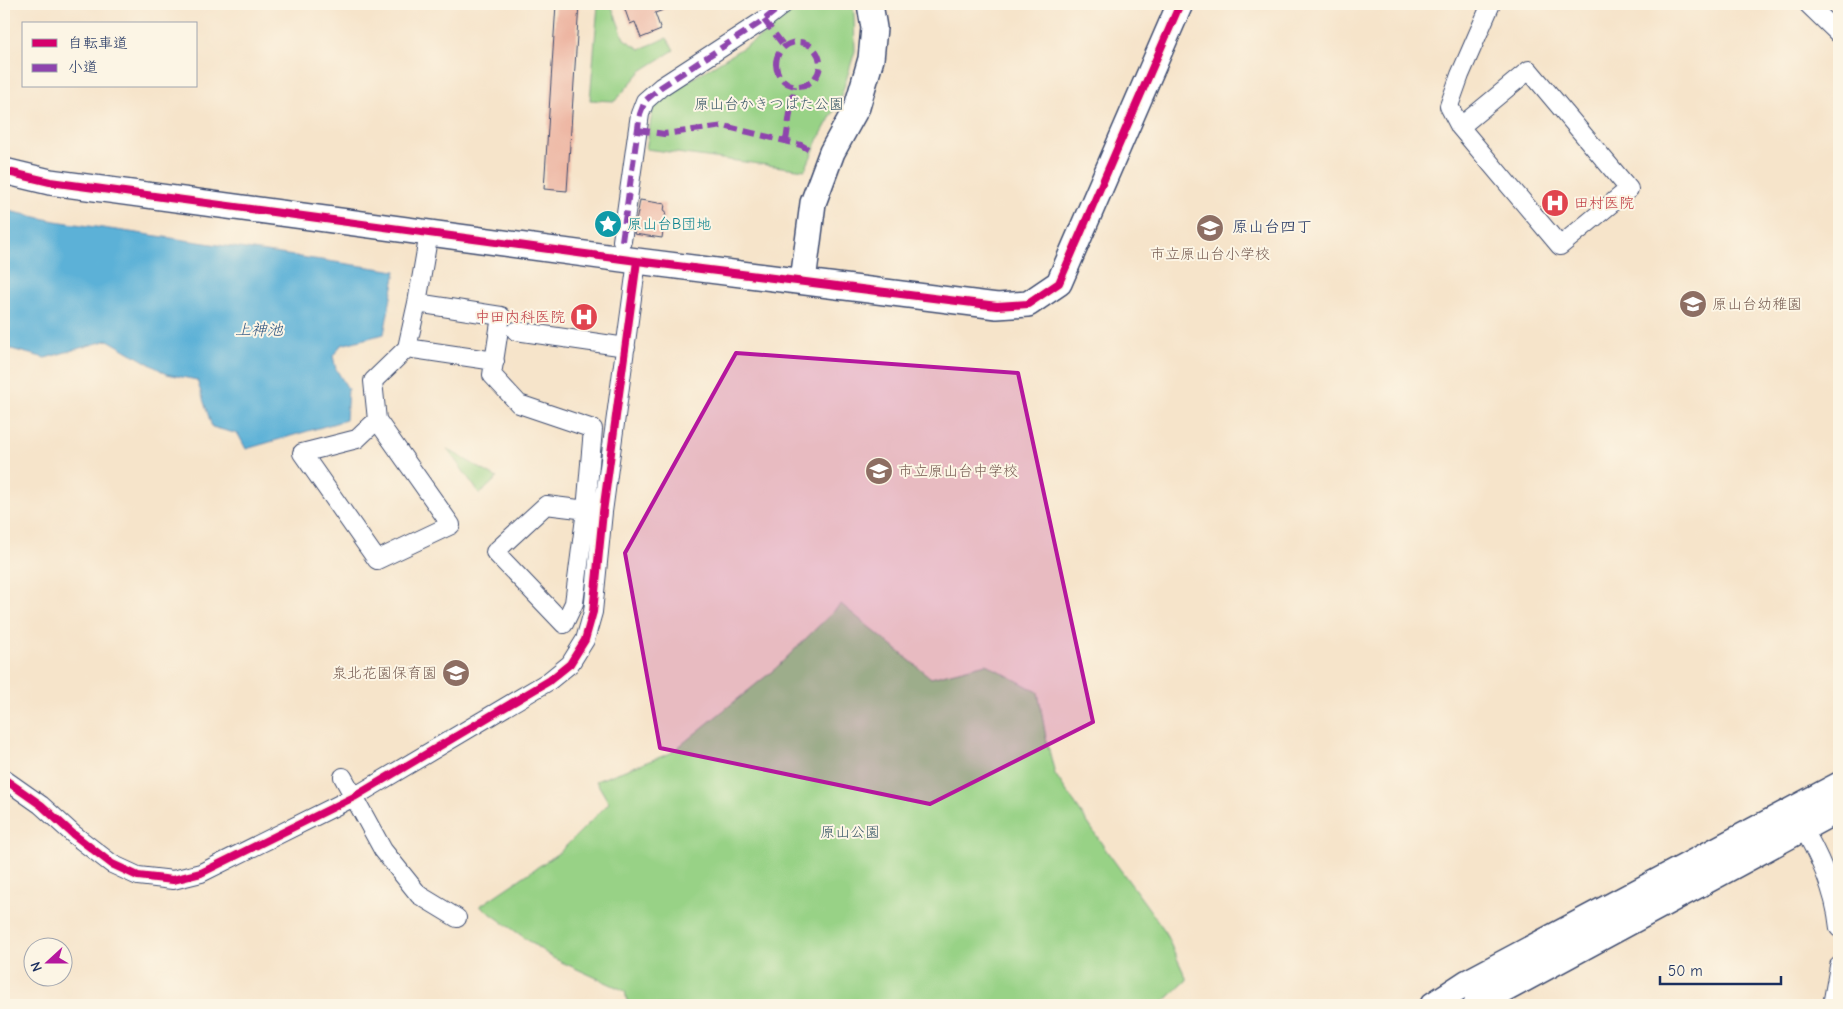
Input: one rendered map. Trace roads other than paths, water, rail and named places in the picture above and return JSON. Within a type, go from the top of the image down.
[{"type":"street","points":[[622,241],[640,114],[645,101],[661,87],[764,20],[784,4]]},
{"type":"street","points":[[803,281],[813,203],[832,152],[857,107],[871,59],[874,28],[870,4]]},
{"type":"street","points":[[4,171],[50,182],[638,261],[997,306],[1028,304],[1059,283],[1180,4]]},
{"type":"street","points":[[1460,127],[1529,70],[1629,189],[1560,246],[1460,127],[1449,106],[1460,75],[1491,4]]},
{"type":"street","points":[[1808,4],[1839,34]]},
{"type":"street","points":[[377,420],[356,439],[302,453],[377,560],[451,526],[377,420],[373,381],[407,348],[429,233]]},
{"type":"street","points":[[4,779],[40,805],[73,834],[112,864],[138,876],[173,880],[201,873],[354,797],[549,680],[570,664],[585,640],[594,612],[603,512],[638,261]]},
{"type":"street","points":[[417,303],[501,316],[492,374],[520,404],[593,429],[586,510],[574,602],[564,624],[495,552],[546,505],[586,510],[603,512]]},
{"type":"street","points":[[516,331],[626,347]]},
{"type":"street","points":[[407,348],[495,361]]},
{"type":"street","points":[[343,778],[383,850],[419,895],[457,918]]},
{"type":"street","points":[[1476,1005],[1798,819],[1839,785]]},
{"type":"street","points":[[1433,1005],[1468,982],[1798,819],[1839,809]]},
{"type":"street","points":[[1798,819],[1829,882],[1839,928]]},
{"type":"street","points":[[1832,1005],[1839,966]]},
{"type":"water","name":"上神池","points":[[4,210],[55,221],[396,271],[384,334],[341,345],[333,356],[336,369],[348,389],[346,420],[246,449],[238,434],[212,427],[197,380],[167,374],[108,340],[45,358],[4,347]]},
{"type":"place","name":"田村医院","points":[[1555,203]]},
{"type":"place","name":"原山台B団地","points":[[608,224]]},
{"type":"place","name":"市立原山台小学校","points":[[1210,228]]},
{"type":"place","name":"原山台幼稚園","points":[[1693,304]]},
{"type":"place","name":"中田内科医院","points":[[584,317]]},
{"type":"place","name":"市立原山台中学校","points":[[879,471]]},
{"type":"place","name":"泉北花園保育園","points":[[456,673]]},
{"type":"district","name":"原山台四丁","points":[[1272,227]]},
{"type":"park label","name":"原山台かきつばた公園","points":[[769,104]]},
{"type":"park label","name":"原山公園","points":[[850,832]]}]
